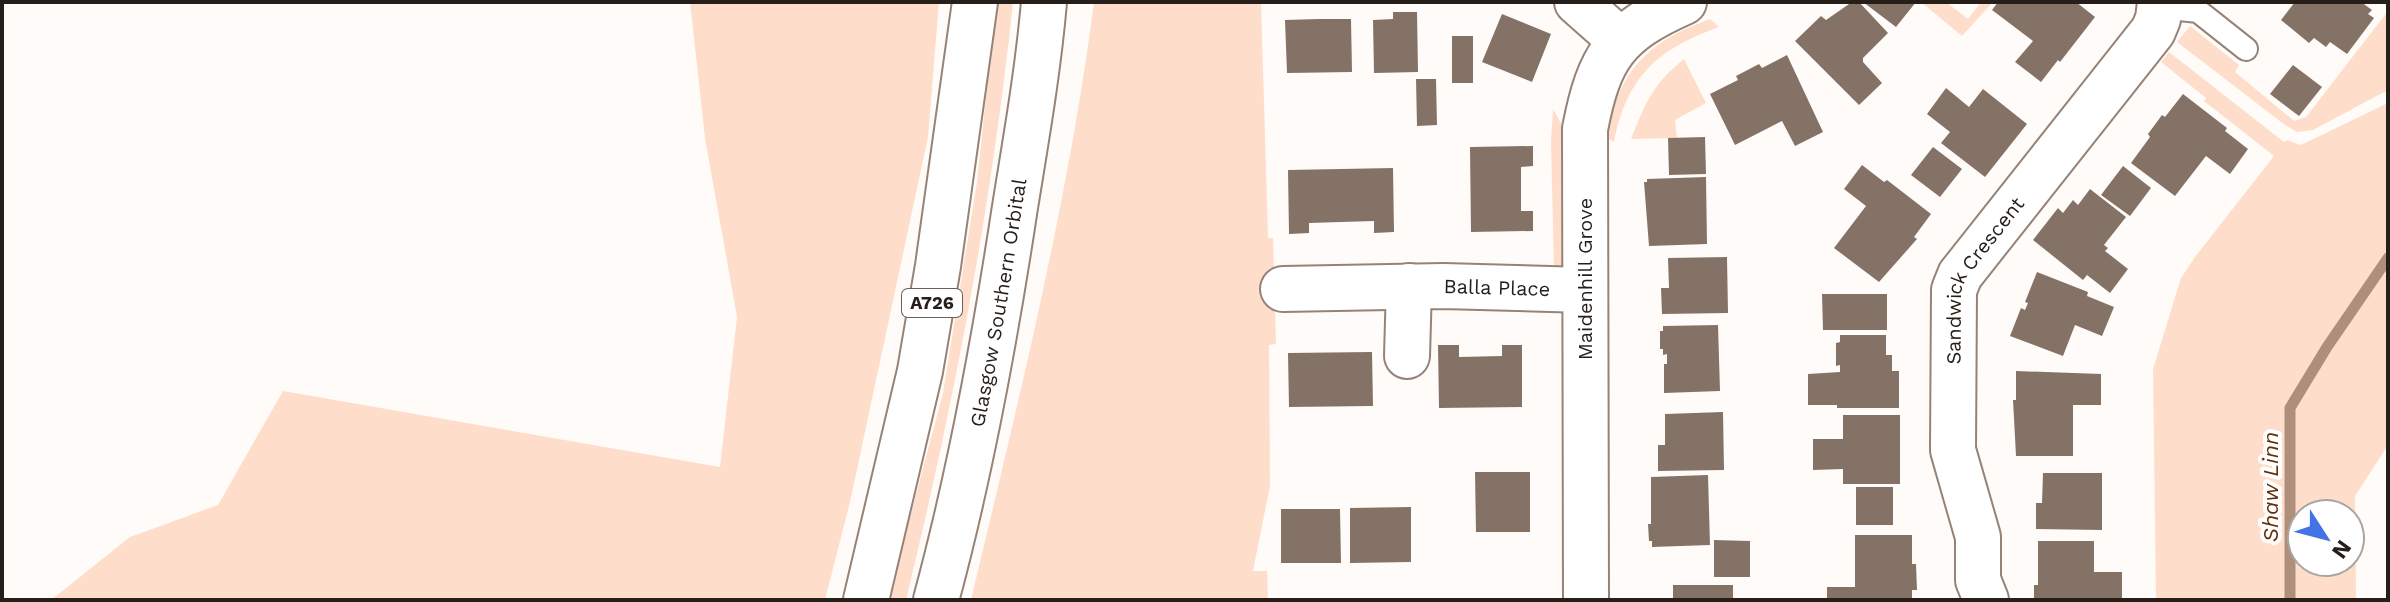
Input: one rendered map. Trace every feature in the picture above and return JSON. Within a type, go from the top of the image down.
[{"type":"main road","name":"A726","points":[[866,600],[920,371],[975,2]]},
{"type":"main road","name":"Glasgow Southern Orbital","points":[[936,600],[975,435],[1008,257],[1046,2]]},
{"type":"main road","points":[[1577,2],[1620,40]]},
{"type":"main road","name":"Maidenhill Grove","points":[[1586,600],[1585,129],[1592,91],[1605,62],[1620,40],[1652,16],[1684,2]]},
{"type":"main road","name":"Sandwick Crescent","points":[[1986,600],[1978,580],[1978,537],[1953,450],[1954,290],[1960,275],[2153,31],[2160,5]]},
{"type":"main road","points":[[1407,356],[1409,286]]},
{"type":"main road","name":"Balla Place","points":[[1283,289],[1409,286],[1585,290]]},
{"type":"lane","name":"Sandwick Crescent","points":[[2160,5],[2198,11],[2246,49]]},
{"type":"shaded area","points":[[690,2],[939,2],[928,137],[850,502],[825,600],[51,600],[130,537],[218,505],[283,391],[720,467],[737,317],[705,138]]},
{"type":"shaded area","points":[[996,2],[1013,2],[994,153],[970,303],[906,600],[888,600],[943,393],[977,182]]},
{"type":"shaded area","points":[[1094,2],[1261,2],[1268,238],[1273,238],[1276,344],[1269,345],[1270,486],[1253,571],[1267,571],[1268,600],[971,600],[1056,228]]},
{"type":"shaded area","points":[[1921,2],[1946,2],[1968,19],[1981,2],[1993,2],[1962,36]]},
{"type":"shaded area","points":[[2388,11],[2388,90],[2313,130],[2297,132],[2285,125],[2177,42],[2190,26],[2239,65],[2235,72],[2294,121],[2306,117]]},
{"type":"shaded area","points":[[1710,19],[1719,27],[1679,45],[1648,68],[1627,99],[1614,142],[1604,136],[1619,94],[1639,62],[1669,38]]},
{"type":"shaded area","points":[[2169,52],[2284,142],[2287,140],[2301,145],[2388,103],[2388,445],[2355,498],[2286,498],[2286,578],[2356,578],[2356,600],[2156,600],[2153,369],[2181,278],[2274,156],[2204,101],[2206,98],[2161,62]]},
{"type":"shaded area","points":[[1684,59],[1706,103],[1675,120],[1677,138],[1631,139],[1651,95],[1664,77]]},
{"type":"shaded area","points":[[1553,109],[1561,123],[1563,264],[1554,270],[1551,142]]},
{"type":"building","points":[[1852,2],[1859,2],[1888,33],[1863,58],[1863,62],[1882,83],[1859,105],[1795,41],[1821,16],[1826,20]]},
{"type":"building","points":[[1863,2],[1916,2],[1896,27]]},
{"type":"building","points":[[1998,2],[2076,2],[2095,17],[2041,82],[2015,62],[2033,41],[1992,10]]},
{"type":"building","points":[[2295,2],[2361,2],[2372,10],[2368,14],[2374,18],[2347,54],[2330,42],[2326,47],[2314,38],[2309,43],[2281,20]]},
{"type":"building","points":[[1393,12],[1417,12],[1418,72],[1374,73],[1373,20],[1393,19]]},
{"type":"building","points":[[1502,14],[1551,34],[1532,82],[1482,62]]},
{"type":"building","points":[[1351,19],[1352,72],[1287,73],[1285,20]]},
{"type":"building","points":[[1452,36],[1473,36],[1473,83],[1452,83]]},
{"type":"building","points":[[1787,55],[1823,132],[1795,146],[1782,121],[1735,145],[1710,94],[1738,80],[1736,76],[1759,64],[1762,68]]},
{"type":"building","points":[[2293,65],[2322,87],[2299,116],[2270,94]]},
{"type":"building","points":[[1416,79],[1436,79],[1437,125],[1417,126]]},
{"type":"building","points":[[1946,88],[1969,107],[1983,89],[2027,124],[1985,177],[1941,143],[1950,132],[1927,114]]},
{"type":"building","points":[[2183,94],[2227,128],[2225,131],[2248,149],[2230,174],[2206,156],[2175,196],[2131,163],[2162,115],[2165,117]]},
{"type":"building","points":[[1705,137],[1706,174],[1669,175],[1668,138]]},
{"type":"building","points":[[1533,146],[1533,166],[1521,167],[1521,211],[1533,211],[1533,231],[1471,232],[1470,147]]},
{"type":"building","points":[[1933,147],[1962,169],[1940,197],[1911,175]]},
{"type":"building","points":[[1862,165],[1931,214],[1914,237],[1917,239],[1879,282],[1834,248],[1866,206],[1844,189]]},
{"type":"building","points":[[2123,166],[2151,188],[2130,216],[2101,195]]},
{"type":"building","points":[[1393,168],[1394,232],[1374,233],[1374,221],[1309,223],[1309,233],[1289,234],[1288,170]]},
{"type":"building","points":[[1706,177],[1707,244],[1649,246],[1644,182],[1647,179]]},
{"type":"building","points":[[2090,189],[2126,217],[2104,245],[2108,248],[2105,251],[2128,269],[2110,293],[2087,275],[2083,280],[2033,240],[2058,208],[2063,213],[2073,200],[2078,205]]},
{"type":"building","points":[[1727,257],[1728,313],[1662,314],[1661,288],[1669,288],[1668,258]]},
{"type":"building","points":[[2037,272],[2088,292],[2087,296],[2114,307],[2102,336],[2075,325],[2063,356],[2010,336],[2021,308],[2025,310],[2028,303],[2025,302]]},
{"type":"building","points":[[1822,294],[1887,294],[1887,330],[1823,330]]},
{"type":"building","points":[[1718,325],[1720,391],[1664,393],[1667,354],[1663,355],[1663,349],[1660,349],[1663,326]]},
{"type":"building","points":[[1840,335],[1886,335],[1886,355],[1892,355],[1892,371],[1899,371],[1899,408],[1808,405],[1808,374],[1840,372],[1840,365],[1836,366],[1836,343],[1840,342]]},
{"type":"building","points":[[1438,345],[1459,345],[1459,357],[1502,356],[1502,345],[1522,345],[1522,407],[1439,408]]},
{"type":"building","points":[[1372,352],[1373,406],[1289,407],[1288,353]]},
{"type":"building","points":[[2016,371],[2101,374],[2101,405],[2073,405],[2073,456],[2016,456],[2013,400],[2016,400]]},
{"type":"building","points":[[1723,412],[1724,470],[1658,471],[1658,445],[1665,445],[1665,414]]},
{"type":"building","points":[[1843,415],[1900,415],[1900,484],[1843,484],[1843,469],[1813,470],[1813,439],[1843,439]]},
{"type":"building","points":[[1475,472],[1530,472],[1530,532],[1476,532]]},
{"type":"building","points":[[2043,473],[2102,473],[2102,530],[2036,529],[2036,503],[2042,503]]},
{"type":"building","points":[[1708,475],[1710,545],[1652,547],[1648,524],[1651,524],[1651,477]]},
{"type":"building","points":[[1856,487],[1893,487],[1893,525],[1856,525]]},
{"type":"building","points":[[1411,507],[1411,562],[1350,563],[1350,508]]},
{"type":"building","points":[[1281,509],[1340,509],[1341,563],[1281,563]]},
{"type":"building","points":[[1855,535],[1912,535],[1912,564],[1916,564],[1917,590],[1912,590],[1912,600],[1827,600],[1827,587],[1855,587]]},
{"type":"building","points":[[1714,540],[1750,541],[1750,577],[1714,577]]},
{"type":"building","points":[[2038,541],[2094,541],[2094,572],[2122,572],[2122,600],[2034,600],[2034,585],[2038,585]]},
{"type":"building","points":[[1673,585],[1733,585],[1733,600],[1673,600]]},
{"type":"waterway","name":"Shaw Linn","points":[[2290,600],[2290,408],[2388,258]]}]
